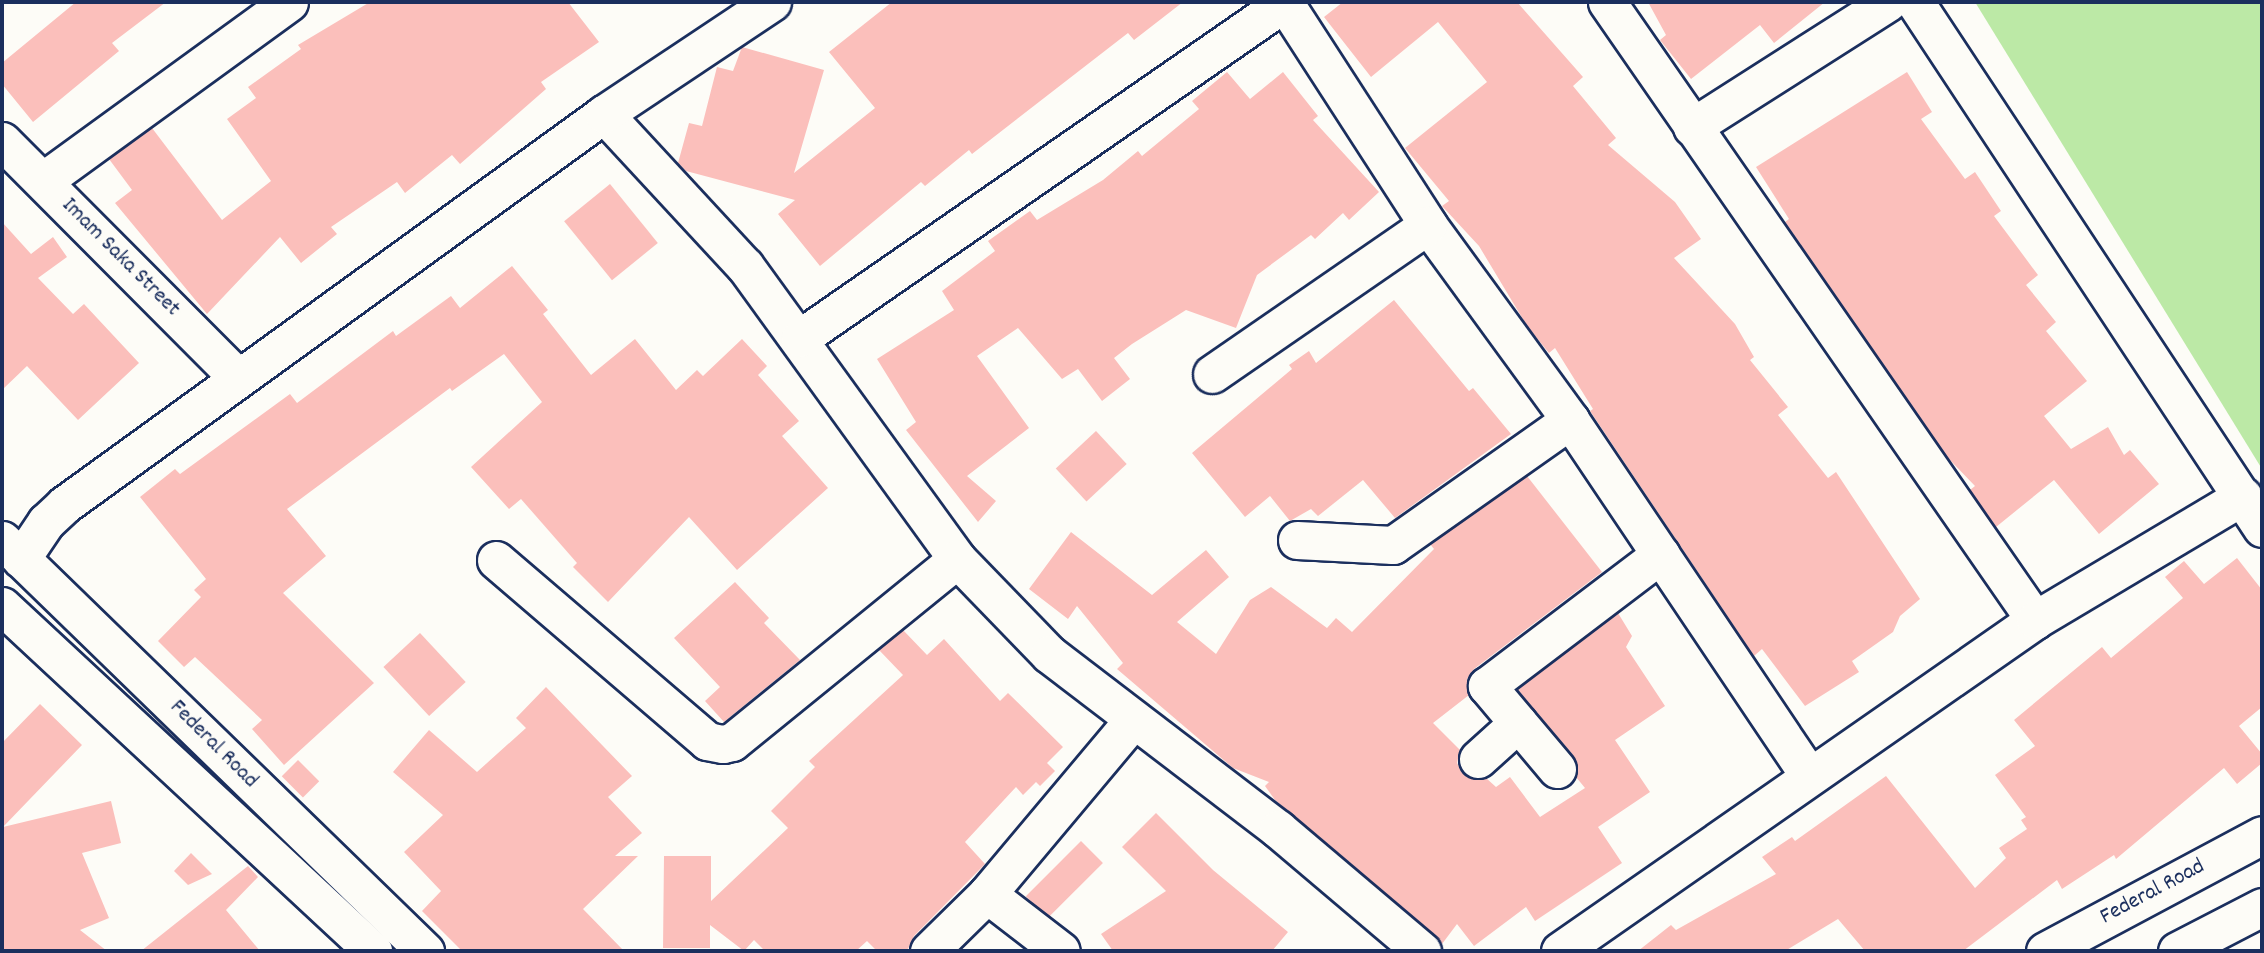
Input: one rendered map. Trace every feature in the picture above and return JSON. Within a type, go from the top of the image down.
[{"type":"street","points":[[44,181],[289,2]]},
{"type":"street","points":[[12,549],[64,505],[237,377],[604,114],[772,2]]},
{"type":"street","points":[[800,338],[1285,2],[1428,225],[1570,420],[1808,774]]},
{"type":"street","points":[[1606,2],[2035,620]]},
{"type":"street","points":[[1692,127],[1888,2]]},
{"type":"street","points":[[1915,2],[2262,528]]},
{"type":"street","points":[[604,114],[745,266],[800,338],[957,559],[1049,654],[1132,721],[1278,829],[1422,951]]},
{"type":"street","name":"Imam Saka Street","points":[[2,141],[237,377]]},
{"type":"street","points":[[1212,374],[1428,225]]},
{"type":"street","points":[[1297,540],[1393,545],[1570,420]]},
{"type":"street","points":[[1560,951],[1808,774],[2035,620],[2242,496]]},
{"type":"street","name":"Federal Road","points":[[12,549],[425,951]]},
{"type":"street","points":[[1557,769],[1487,686],[1661,554]]},
{"type":"street","points":[[496,560],[707,741],[723,744],[732,742],[957,559]]},
{"type":"street","name":"Federal Road","points":[[2,606],[16,638],[373,951]]},
{"type":"street","points":[[929,951],[987,894],[1132,721]]},
{"type":"street","points":[[1478,759],[1518,723]]},
{"type":"street","name":"Federal Road","points":[[2045,951],[2262,835]]},
{"type":"street","points":[[987,894],[1061,951]]},
{"type":"street","points":[[2177,951],[2262,907]]},
{"type":"green space","points":[[1975,2],[2262,2],[2262,469]]},
{"type":"building","points":[[76,2],[166,2],[112,43],[119,51],[33,122],[2,84],[2,63]]},
{"type":"building","points":[[370,2],[568,2],[599,42],[541,82],[546,89],[460,164],[452,155],[405,193],[397,182],[331,227],[337,234],[301,263],[280,237],[207,314],[115,203],[132,190],[109,159],[152,128],[222,220],[271,181],[227,119],[256,98],[248,87],[301,49],[298,45]]},
{"type":"building","points":[[892,2],[1183,2],[1134,40],[1128,33],[972,154],[969,150],[925,186],[921,182],[820,266],[778,214],[795,200],[686,171],[678,163],[689,123],[702,126],[717,67],[733,71],[742,47],[824,70],[794,173],[875,108],[829,52]]},
{"type":"building","points":[[1343,2],[1517,2],[1583,77],[1573,86],[1616,138],[1608,145],[1675,202],[1701,239],[1674,258],[1735,324],[1754,357],[1750,360],[1788,407],[1778,415],[1828,478],[1836,472],[1920,599],[1900,616],[1893,632],[1852,661],[1859,672],[1805,706],[1762,649],[1754,656],[1590,411],[1593,409],[1555,348],[1549,353],[1527,326],[1479,246],[1442,206],[1449,201],[1405,148],[1487,82],[1438,22],[1371,77],[1324,17]]},
{"type":"building","points":[[1648,2],[1825,2],[1774,43],[1760,25],[1691,79],[1660,40],[1666,35]]},
{"type":"building","points":[[1227,72],[1250,99],[1283,72],[1318,116],[1313,120],[1379,192],[1349,220],[1343,213],[1315,239],[1311,235],[1257,275],[1236,328],[1186,310],[1132,344],[1114,358],[1130,379],[1102,401],[1078,369],[1062,379],[1018,328],[977,356],[1029,428],[967,476],[996,501],[978,522],[906,430],[916,422],[877,359],[954,310],[942,291],[995,251],[988,241],[1030,211],[1037,220],[1103,180],[1138,151],[1142,156],[1199,109],[1192,101]]},
{"type":"building","points":[[1907,72],[1932,112],[1921,119],[1965,179],[1975,172],[2001,211],[1994,216],[2038,275],[2026,285],[2056,322],[2046,331],[2087,381],[2044,416],[2071,449],[2108,427],[2124,455],[2130,450],[2159,484],[2099,534],[2054,480],[1996,527],[1970,490],[1975,486],[1948,458],[1785,222],[1789,219],[1756,167]]},
{"type":"building","points":[[610,184],[658,243],[612,280],[564,221]]},
{"type":"building","points":[[2,222],[31,254],[53,237],[67,257],[38,278],[73,314],[84,304],[139,363],[78,420],[27,366],[2,390]]},
{"type":"building","points":[[512,266],[548,310],[543,314],[591,375],[635,339],[676,390],[697,370],[703,376],[742,339],[767,366],[758,375],[799,421],[782,436],[828,488],[737,570],[689,517],[608,602],[573,567],[577,563],[521,499],[509,509],[471,467],[542,402],[504,354],[452,391],[450,388],[287,509],[326,556],[283,593],[374,683],[284,765],[252,729],[262,720],[195,657],[184,667],[158,641],[201,597],[194,590],[206,579],[140,497],[175,469],[180,474],[290,394],[297,403],[393,331],[396,336],[451,296],[460,308]]},
{"type":"building","points":[[1394,300],[1469,391],[1473,388],[1511,434],[1395,518],[1363,480],[1318,516],[1311,509],[1290,521],[1270,496],[1245,517],[1192,453],[1292,369],[1289,365],[1309,351],[1316,363]]},
{"type":"building","points":[[1096,431],[1127,464],[1086,501],[1056,469]]},
{"type":"building","points":[[1527,476],[1602,572],[1474,669],[1467,679],[1469,695],[1433,723],[1460,750],[1457,763],[1462,772],[1472,779],[1486,778],[1496,787],[1510,777],[1540,817],[1585,788],[1576,777],[1573,755],[1517,689],[1618,613],[1632,636],[1626,647],[1665,706],[1615,740],[1650,792],[1598,827],[1622,863],[1535,921],[1526,907],[1474,946],[1457,924],[1442,944],[1275,800],[1265,786],[1269,782],[1233,768],[1117,669],[1123,663],[1077,606],[1068,619],[1029,589],[1071,532],[1152,595],[1206,550],[1229,577],[1177,622],[1216,654],[1250,600],[1271,587],[1327,628],[1336,618],[1352,632],[1434,549],[1430,544]]},
{"type":"building","points":[[2237,558],[2262,590],[2262,707],[2239,726],[2262,754],[2262,763],[2237,784],[2224,768],[2116,859],[2114,855],[2062,889],[2057,880],[1963,951],[1865,951],[1838,919],[1785,951],[1638,951],[1671,925],[1676,930],[1776,874],[1762,857],[1792,837],[1795,841],[1886,776],[1975,888],[2006,858],[1999,848],[2027,829],[2021,820],[2026,817],[1995,775],[2035,746],[2014,720],[2102,647],[2111,658],[2183,598],[2165,577],[2184,561],[2204,584]]},
{"type":"building","points":[[735,582],[769,618],[764,623],[800,660],[724,722],[705,701],[720,687],[674,638]]},
{"type":"building","points":[[903,630],[927,655],[944,639],[1000,701],[1008,693],[1063,747],[1047,763],[1055,771],[1040,786],[1036,782],[1023,795],[1016,787],[965,842],[985,864],[914,936],[907,951],[877,951],[867,941],[856,951],[765,951],[754,940],[744,951],[710,925],[710,948],[663,948],[664,856],[711,856],[711,901],[788,828],[771,811],[815,767],[809,761],[903,675],[879,650]]},
{"type":"building","points":[[420,633],[466,682],[429,716],[383,667]]},
{"type":"building","points":[[546,687],[632,776],[608,797],[642,833],[615,856],[638,856],[583,909],[624,951],[462,951],[422,911],[441,891],[404,852],[443,815],[393,772],[429,730],[477,772],[526,728],[516,718]]},
{"type":"building","points":[[40,704],[82,745],[3,827],[111,801],[121,843],[82,853],[109,918],[80,930],[107,951],[2,951],[2,743]]},
{"type":"building","points":[[298,760],[319,781],[303,797],[282,776]]},
{"type":"building","points":[[1156,813],[1213,870],[1288,932],[1272,951],[1113,951],[1101,934],[1166,891],[1122,847]]},
{"type":"building","points":[[1081,841],[1103,863],[1048,918],[1026,896]]},
{"type":"building","points":[[191,853],[212,874],[188,885],[174,871]]},
{"type":"building","points":[[248,866],[258,877],[226,910],[260,951],[141,951]]}]
